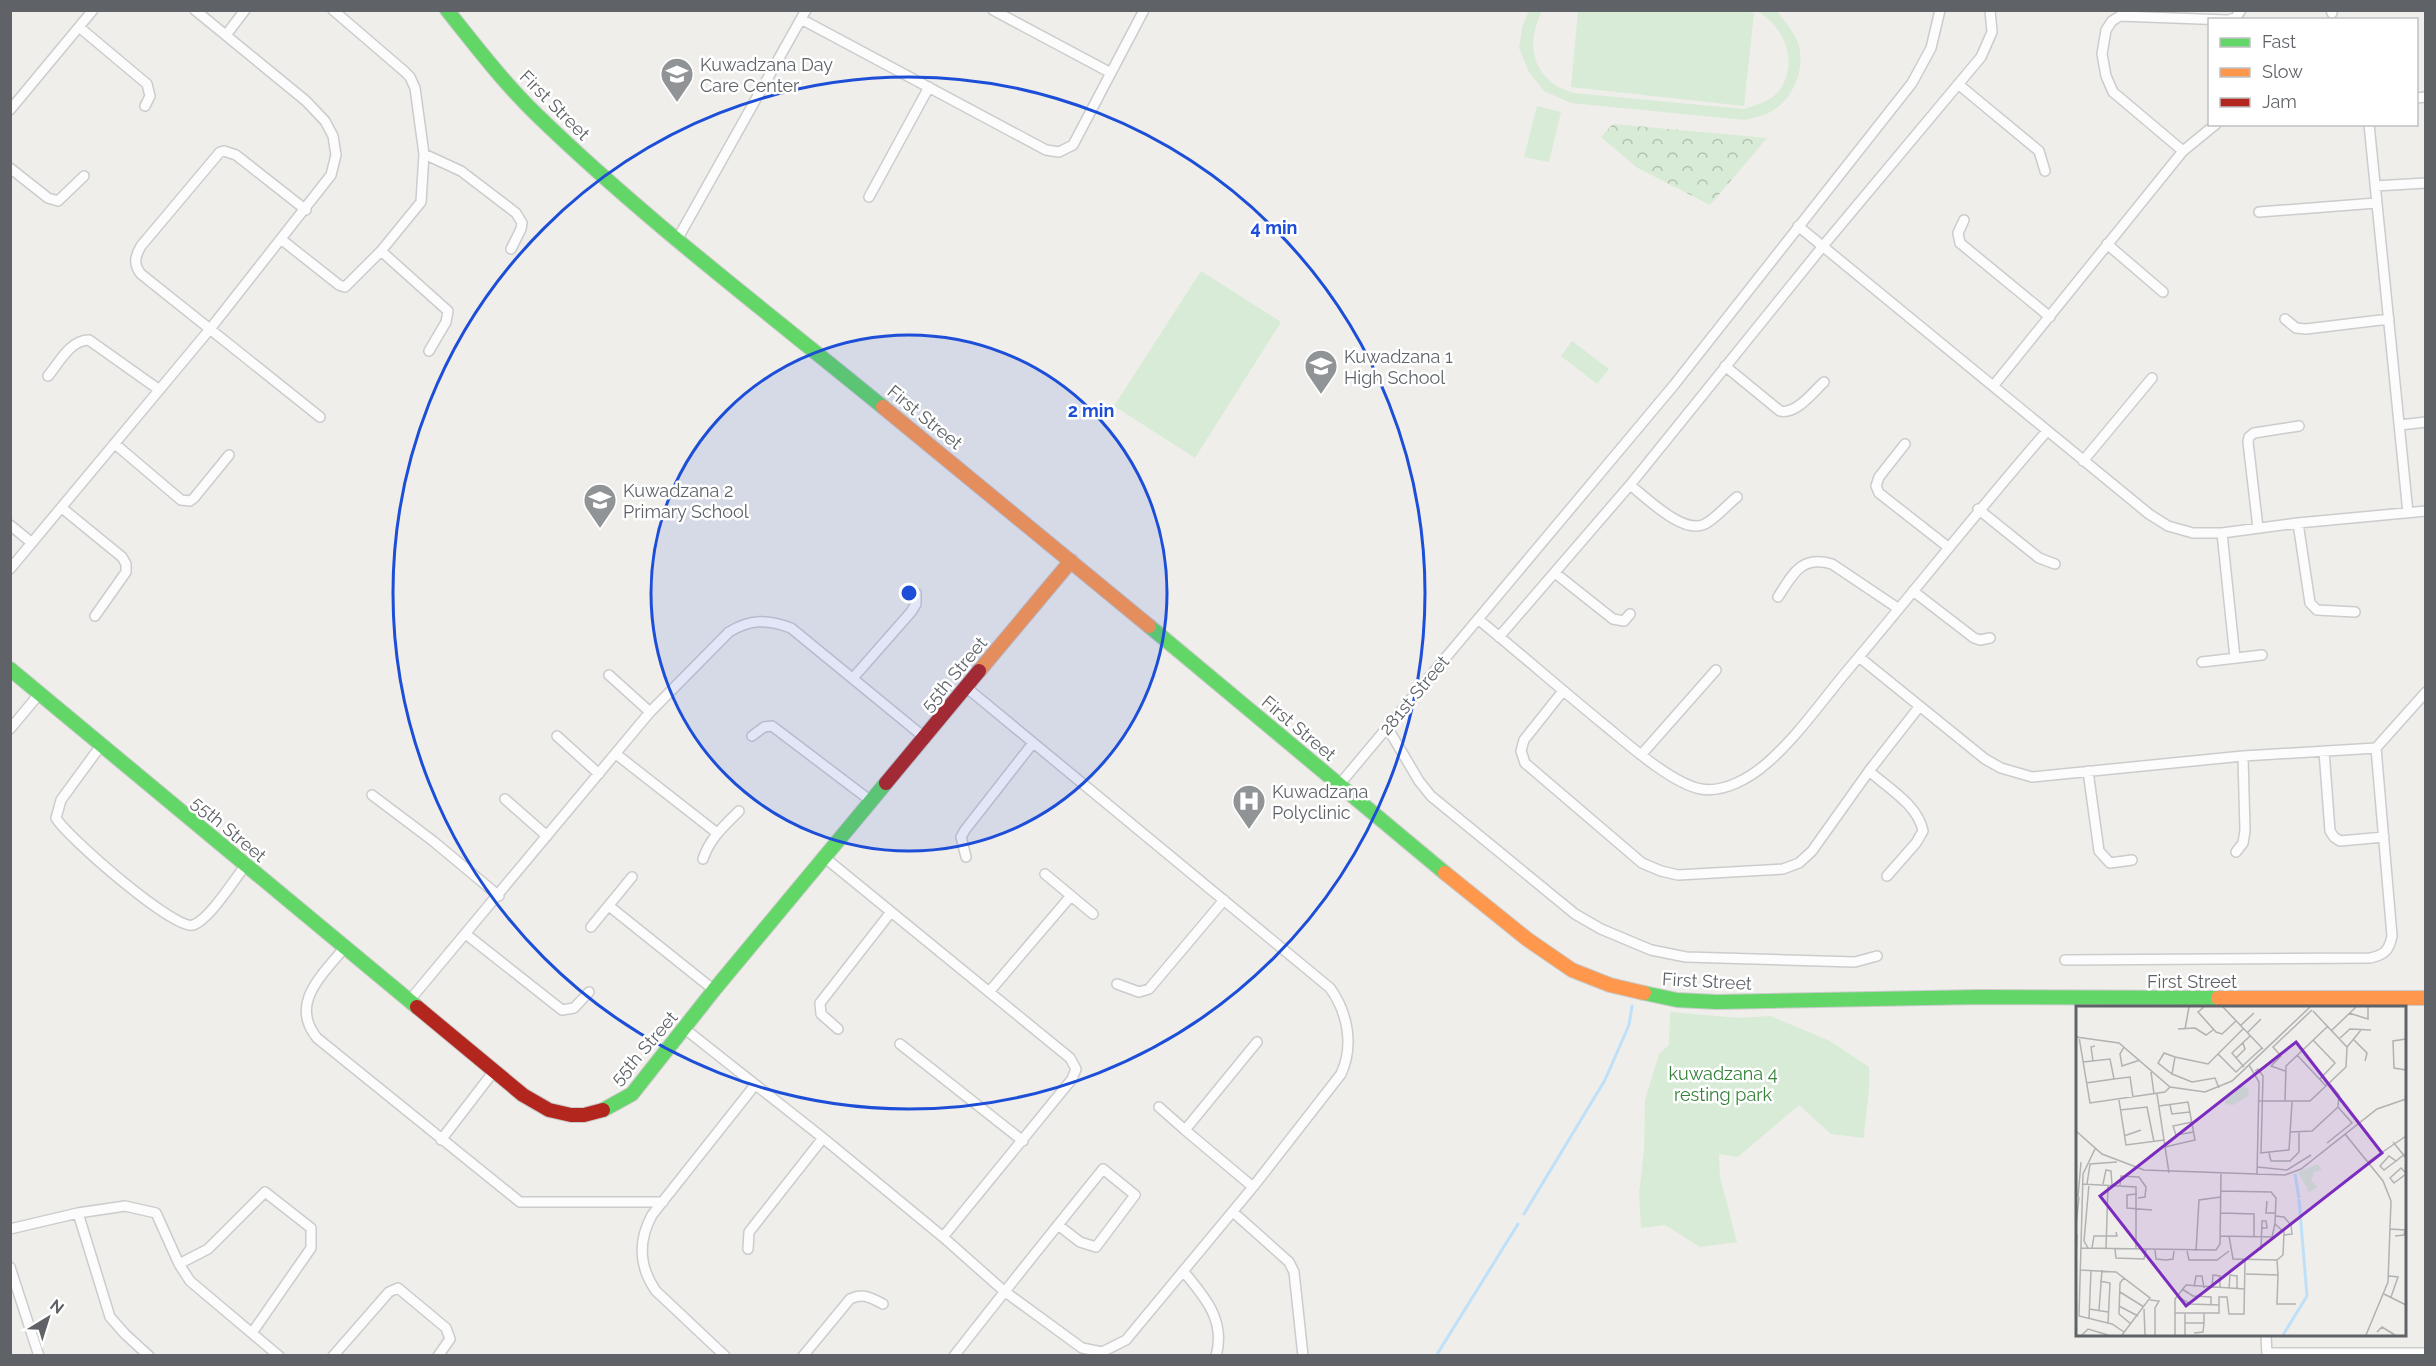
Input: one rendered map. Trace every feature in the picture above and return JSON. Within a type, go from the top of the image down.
[{"type":"street","points":[[10,110],[93,10]]},
{"type":"street","points":[[10,569],[210,329],[306,210],[331,175],[336,155],[333,136],[325,121],[306,101],[195,10]]},
{"type":"street","points":[[226,35],[245,10]]},
{"type":"street","points":[[282,240],[342,287],[350,284],[381,251],[421,202],[424,154],[415,88],[410,77],[333,10]]},
{"type":"street","name":"First Street","points":[[447,10],[494,68],[535,113],[641,209],[1071,561],[1500,918],[1552,957],[1587,978],[1653,996],[1717,1002],[1980,997],[2264,1003],[2426,998]]},
{"type":"street","points":[[993,10],[1111,73]]},
{"type":"street","points":[[678,238],[803,15],[1046,150],[1059,152],[1073,145],[1144,10]]},
{"type":"street","name":"281st Street","points":[[1339,785],[1674,385],[1912,83],[1931,48],[1940,10]]},
{"type":"street","points":[[1499,637],[1630,485],[1823,246],[1981,57],[1992,32],[1990,10]]},
{"type":"street","points":[[2183,152],[2113,92],[2106,76],[2102,54],[2106,30],[2112,21],[2120,16],[2208,19]]},
{"type":"street","points":[[79,27],[147,84],[150,96],[145,106]]},
{"type":"street","points":[[1958,84],[2039,151],[2045,171]]},
{"type":"street","points":[[869,197],[929,87]]},
{"type":"street","points":[[1994,386],[2183,152],[2214,126]]},
{"type":"street","points":[[2369,126],[2408,513]]},
{"type":"street","points":[[306,210],[236,155],[220,152],[141,246],[135,258],[141,274],[320,417]]},
{"type":"street","points":[[424,154],[461,171],[516,213],[522,223],[510,249]]},
{"type":"street","points":[[10,168],[48,198],[58,201],[84,176]]},
{"type":"street","points":[[2375,186],[2426,183]]},
{"type":"street","points":[[2259,212],[2376,203]]},
{"type":"street","points":[[1964,220],[1958,233],[1960,243],[2050,317]]},
{"type":"street","points":[[1798,226],[2083,461],[2149,514],[2168,526],[2193,533],[2222,533],[2426,511]]},
{"type":"street","points":[[2107,244],[2163,292]]},
{"type":"street","points":[[381,251],[447,311],[446,322],[429,351]]},
{"type":"street","points":[[2285,319],[2296,328],[2306,329],[2389,319]]},
{"type":"street","points":[[48,376],[75,343],[88,340],[158,389]]},
{"type":"street","points":[[1725,366],[1780,411],[1786,412],[1793,410],[1824,382]]},
{"type":"street","points":[[2083,461],[2152,378]]},
{"type":"street","points":[[2400,425],[2426,422]]},
{"type":"street","points":[[2258,528],[2249,437],[2254,433],[2299,426]]},
{"type":"street","points":[[1479,620],[1641,755],[1686,784],[1702,789],[1718,789],[1751,775],[1780,750],[1899,609],[1978,509],[2047,431]]},
{"type":"street","points":[[115,444],[181,500],[186,501],[194,498],[229,455]]},
{"type":"street","points":[[1905,444],[1880,477],[1876,486],[1879,493],[1948,547]]},
{"type":"street","points":[[1630,485],[1681,524],[1692,526],[1704,524],[1737,497]]},
{"type":"street","points":[[62,508],[122,557],[126,564],[126,572],[95,616]]},
{"type":"street","points":[[1978,509],[2039,558],[2055,564]]},
{"type":"street","points":[[2298,523],[2310,603],[2317,610],[2355,612]]},
{"type":"street","points":[[10,525],[32,543]]},
{"type":"street","points":[[2222,533],[2235,658]]},
{"type":"street","points":[[1778,597],[1794,572],[1807,563],[1820,560],[1832,564],[1899,609]]},
{"type":"street","name":"55th Street","points":[[10,669],[523,1095],[549,1110],[571,1116],[595,1114],[632,1094],[824,856],[1071,561]]},
{"type":"street","points":[[1555,573],[1613,619],[1624,621],[1630,614]]},
{"type":"street","points":[[1913,591],[1974,638],[1990,638]]},
{"type":"street","points":[[853,678],[911,612],[916,604],[916,593]]},
{"type":"street","points":[[409,1002],[651,712],[729,632],[748,622],[767,621],[791,628],[924,737]]},
{"type":"street","points":[[2202,662],[2262,655]]},
{"type":"street","points":[[1859,657],[1985,759],[2001,768],[2032,777],[2243,756],[2376,748],[2426,692]]},
{"type":"street","points":[[1641,755],[1716,670]]},
{"type":"street","points":[[609,675],[651,712]]},
{"type":"street","points":[[686,1029],[943,1237],[1004,1292],[1082,1348],[1102,1352],[1126,1340],[1184,1272],[1341,1074],[1347,1061],[1348,1036],[1338,1000],[1330,988],[967,688]]},
{"type":"street","points":[[1563,691],[1524,740],[1521,752],[1526,763],[1642,862],[1661,871],[1678,875],[1783,869],[1799,863],[1812,851],[1869,771],[1919,707]]},
{"type":"street","points":[[10,729],[40,693]]},
{"type":"street","points":[[752,736],[764,727],[772,726],[871,801]]},
{"type":"street","points":[[1387,727],[1419,781],[1431,796],[1575,914],[1601,929],[1651,950],[1686,957],[1855,962],[1877,956]]},
{"type":"street","points":[[557,736],[599,774]]},
{"type":"street","points":[[966,857],[961,837],[965,830],[1033,743]]},
{"type":"street","points":[[102,744],[61,800],[56,818],[130,888],[176,922],[188,926],[194,925],[205,917],[245,866]]},
{"type":"street","points":[[2065,960],[2381,956],[2390,948],[2392,936],[2376,748]]},
{"type":"street","points":[[2324,751],[2331,831],[2334,837],[2340,841],[2384,837]]},
{"type":"street","points":[[616,754],[717,833]]},
{"type":"street","points":[[2236,852],[2243,843],[2245,831],[2243,756]]},
{"type":"street","points":[[1869,771],[1915,811],[1921,820],[1923,831],[1916,843],[1887,876]]},
{"type":"street","points":[[2088,771],[2099,851],[2110,863],[2132,860]]},
{"type":"street","points":[[372,795],[433,841],[499,896]]},
{"type":"street","points":[[505,800],[547,836]]},
{"type":"street","points":[[703,859],[707,846],[717,833],[740,811]]},
{"type":"street","points":[[824,856],[1070,1058],[1076,1069],[1072,1079],[1023,1141],[943,1237]]},
{"type":"street","points":[[1045,874],[1093,914]]},
{"type":"street","points":[[591,927],[632,877]]},
{"type":"street","points":[[989,992],[1070,897]]},
{"type":"street","points":[[1117,984],[1139,992],[1149,989],[1224,900]]},
{"type":"street","points":[[609,906],[714,990]]},
{"type":"street","points":[[838,1029],[821,1014],[820,1003],[891,912]]},
{"type":"street","points":[[467,935],[562,1010],[574,1008],[589,992]]},
{"type":"street","points":[[344,948],[310,994],[305,1016],[309,1028],[317,1038],[441,1140],[520,1202],[663,1202]]},
{"type":"street","points":[[1185,1130],[1257,1042]]},
{"type":"street","points":[[900,1044],[1023,1141]]},
{"type":"street","points":[[441,1140],[494,1071]]},
{"type":"street","points":[[725,1356],[656,1291],[649,1281],[642,1258],[642,1244],[645,1229],[663,1202],[755,1086]]},
{"type":"street","points":[[1159,1107],[1253,1187]]},
{"type":"street","points":[[748,1249],[749,1232],[823,1138]]},
{"type":"street","points":[[954,1356],[1004,1292],[1103,1169],[1135,1195],[1096,1247],[1080,1242],[1058,1225]]},
{"type":"street","points":[[179,1264],[208,1249],[265,1192],[311,1228],[311,1248],[252,1333]]},
{"type":"street","points":[[10,1229],[78,1213],[125,1206],[156,1213],[179,1264],[190,1281],[279,1356]]},
{"type":"street","points":[[1233,1212],[1289,1262],[1294,1272],[1303,1356]]},
{"type":"street","points":[[78,1213],[110,1317],[149,1356]]},
{"type":"street","points":[[10,1267],[39,1356]]},
{"type":"street","points":[[1184,1272],[1208,1300],[1216,1319],[1220,1343],[1216,1356]]},
{"type":"street","points":[[333,1356],[389,1292],[398,1288],[446,1328],[450,1338],[438,1356]]},
{"type":"street","points":[[802,1356],[850,1299],[859,1295],[869,1296],[883,1304]]},
{"type":"street","points":[[2266,1336],[2267,1354],[2426,1353]]},
{"type":"green space","points":[[1529,11],[1542,11],[1535,29],[1533,48],[1538,66],[1553,84],[1573,93],[1744,109],[1762,103],[1778,92],[1785,81],[1788,58],[1782,36],[1767,18],[1757,11],[1777,11],[1792,32],[1799,46],[1799,74],[1786,99],[1779,106],[1766,114],[1745,120],[1571,103],[1544,91],[1529,72],[1519,48],[1523,24]]},
{"type":"green space","points":[[1578,11],[1739,11],[1754,13],[1744,106],[1571,87]]},
{"type":"green space","points":[[1537,106],[1561,112],[1549,162],[1524,157]]},
{"type":"green space","points":[[1613,124],[1767,138],[1710,205],[1636,167],[1601,137]]},
{"type":"green space","points":[[1201,271],[1281,322],[1195,458],[1114,406]]},
{"type":"green space","points":[[1572,341],[1609,369],[1597,384],[1561,356]]},
{"type":"green space","name":"kuwadzana 4 resting park","points":[[1670,1012],[1739,1018],[1770,1016],[1830,1041],[1869,1067],[1864,1138],[1831,1134],[1799,1105],[1738,1157],[1719,1154],[1720,1177],[1737,1242],[1700,1247],[1665,1225],[1641,1228],[1639,1193],[1644,1151],[1645,1100],[1659,1054],[1669,1045]]},
{"type":"waterway","points":[[1524,1214],[1605,1080],[1629,1025],[1632,1006]]},
{"type":"waterway","points":[[1436,1356],[1518,1224]]},
{"type":"traffic: fast","points":[[447,10],[512,89],[577,153],[706,264],[883,407]]},
{"type":"traffic: fast","points":[[1149,626],[1445,873]]},
{"type":"traffic: fast","points":[[10,669],[417,1007]]},
{"type":"traffic: fast","points":[[603,1110],[632,1094],[714,990],[886,783]]},
{"type":"traffic: fast","points":[[1644,993],[1677,1000],[1717,1002],[1980,997],[2218,998]]},
{"type":"traffic: slow","points":[[883,407],[1149,626]]},
{"type":"traffic: slow","points":[[979,671],[1071,561]]},
{"type":"traffic: slow","points":[[1445,873],[1527,939],[1572,970],[1610,985],[1644,993]]},
{"type":"traffic: slow","points":[[2218,998],[2426,998]]},
{"type":"traffic: jam","points":[[886,783],[979,671]]},
{"type":"traffic: jam","points":[[417,1007],[523,1095],[549,1110],[571,1115],[584,1115],[603,1110]]},
{"type":"place","name":"Kuwadzana Day Care Center","points":[[677,103]]},
{"type":"place","name":"Kuwadzana 1 High School","points":[[1321,395]]},
{"type":"place","name":"Kuwadzana 2 Primary School","points":[[600,529]]},
{"type":"place","name":"Kuwadzana Polyclinic","points":[[1249,830]]}]
